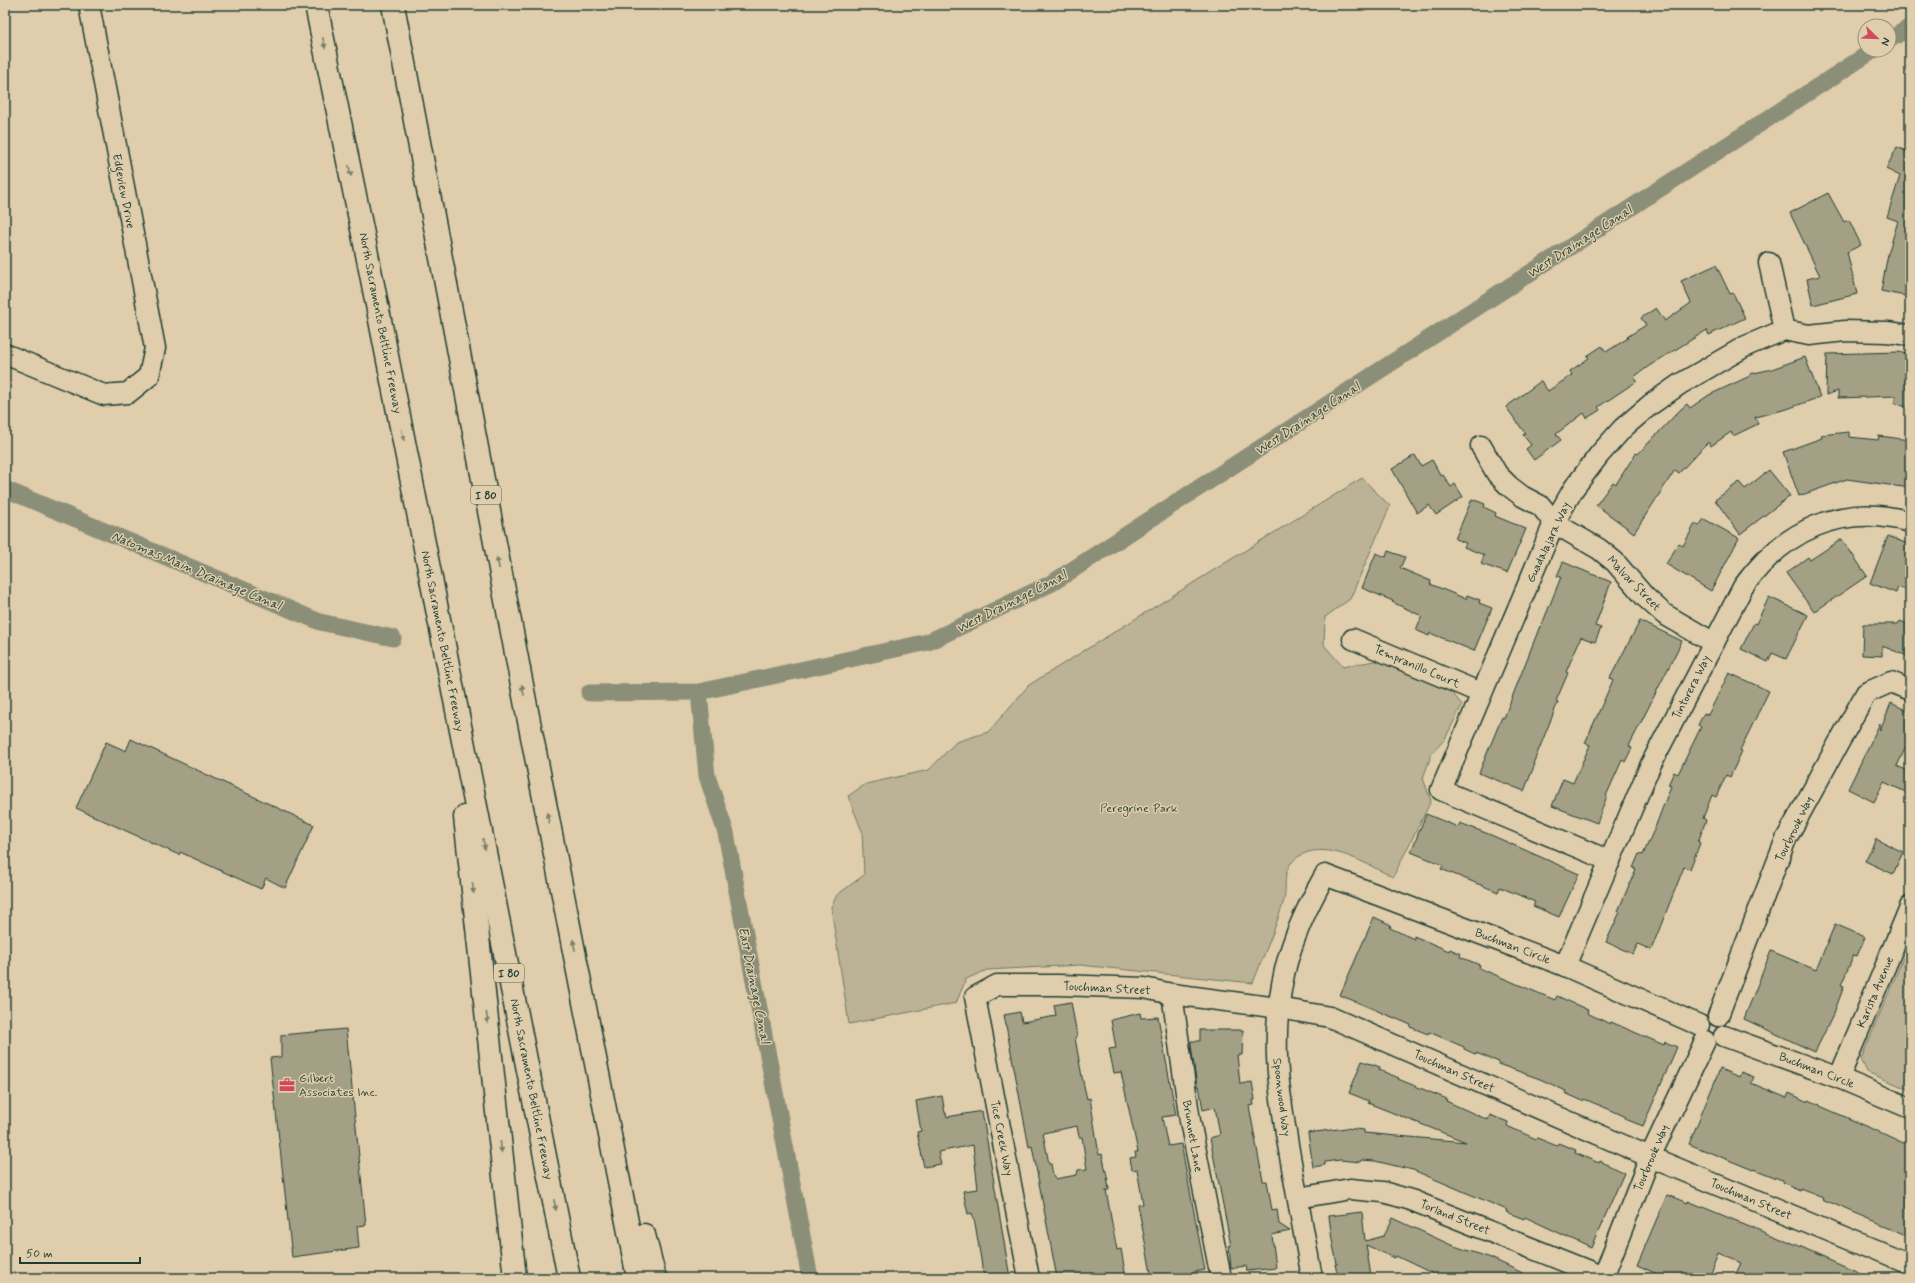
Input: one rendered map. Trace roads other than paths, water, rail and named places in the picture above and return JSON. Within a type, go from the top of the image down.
[{"type":"highway","name":"North Sacramento Beltline Freeway","points":[[316,5],[364,239],[568,1278]]},
{"type":"highway","name":"I 80","points":[[393,5],[526,706],[638,1278]]},
{"type":"highway","points":[[449,669],[515,1277]]},
{"type":"highway","points":[[581,984],[655,1278]]},
{"type":"street","name":"Edgeview Drive","points":[[5,354],[104,395],[128,393],[149,376],[155,348],[89,5]]},
{"type":"street","points":[[1769,263],[1784,330],[1809,335],[1845,331],[1887,332],[1910,335]]},
{"type":"street","name":"Guadalajara Way","points":[[1610,861],[1441,790],[1554,523],[1574,488],[1599,455],[1623,428],[1650,404],[1680,384],[1746,346],[1784,330]]},
{"type":"street","points":[[1481,446],[1498,474],[1505,482],[1522,496],[1541,506],[1554,523]]},
{"type":"street","name":"Tintorera Way","points":[[1565,966],[1651,764],[1743,587],[1758,566],[1776,549],[1793,537],[1811,527],[1836,519],[1856,516],[1876,516],[1910,522]]},
{"type":"street","name":"Malvar Street","points":[[1554,523],[1605,554],[1629,577],[1645,597],[1664,614],[1714,642]]},
{"type":"street","name":"Tempranillo Court","points":[[1353,639],[1481,693]]},
{"type":"street","name":"Tourbrook Way","points":[[1604,1278],[1650,1157],[1709,1034],[1703,1018],[1708,1015],[1718,1016],[1786,839],[1866,693],[1892,682],[1910,690]]},
{"type":"street","name":"Buchman Circle","points":[[1325,875],[1565,966],[1709,1034],[1839,1078],[1910,1108]]},
{"type":"street","name":"Spoonwood Way","points":[[1312,1278],[1278,1087],[1276,1053],[1278,1008],[1285,969],[1295,937],[1308,905],[1325,875]]},
{"type":"street","name":"Karista Avenue","points":[[1839,1078],[1910,907]]},
{"type":"street","name":"Touchman Street","points":[[975,998],[998,985],[1144,988],[1172,994],[1278,1008],[1330,1017],[1650,1157],[1910,1265]]},
{"type":"street","name":"Brunnet Lane","points":[[1172,994],[1190,1121],[1221,1278]]},
{"type":"street","name":"Tice Creek Way","points":[[975,998],[1029,1278]]},
{"type":"street","name":"Torland Street","points":[[1298,1198],[1350,1188],[1383,1192],[1411,1200],[1604,1278]]},
{"type":"waterway","name":"West Drainage Canal","points":[[1897,35],[1910,27]]},
{"type":"waterway","name":"West Drainage Canal","points":[[589,693],[699,692],[928,642],[1052,583],[1862,58]]},
{"type":"waterway","name":"Natomas Main Drainage Canal","points":[[5,489],[320,622],[393,638]]},
{"type":"waterway","name":"East Drainage Canal","points":[[699,692],[707,776],[726,833],[810,1278]]},
{"type":"place","name":"Gilbert Associates Inc.","points":[[287,1085]]},
{"type":"park label","name":"Peregrine Park","points":[[1139,808]]}]
